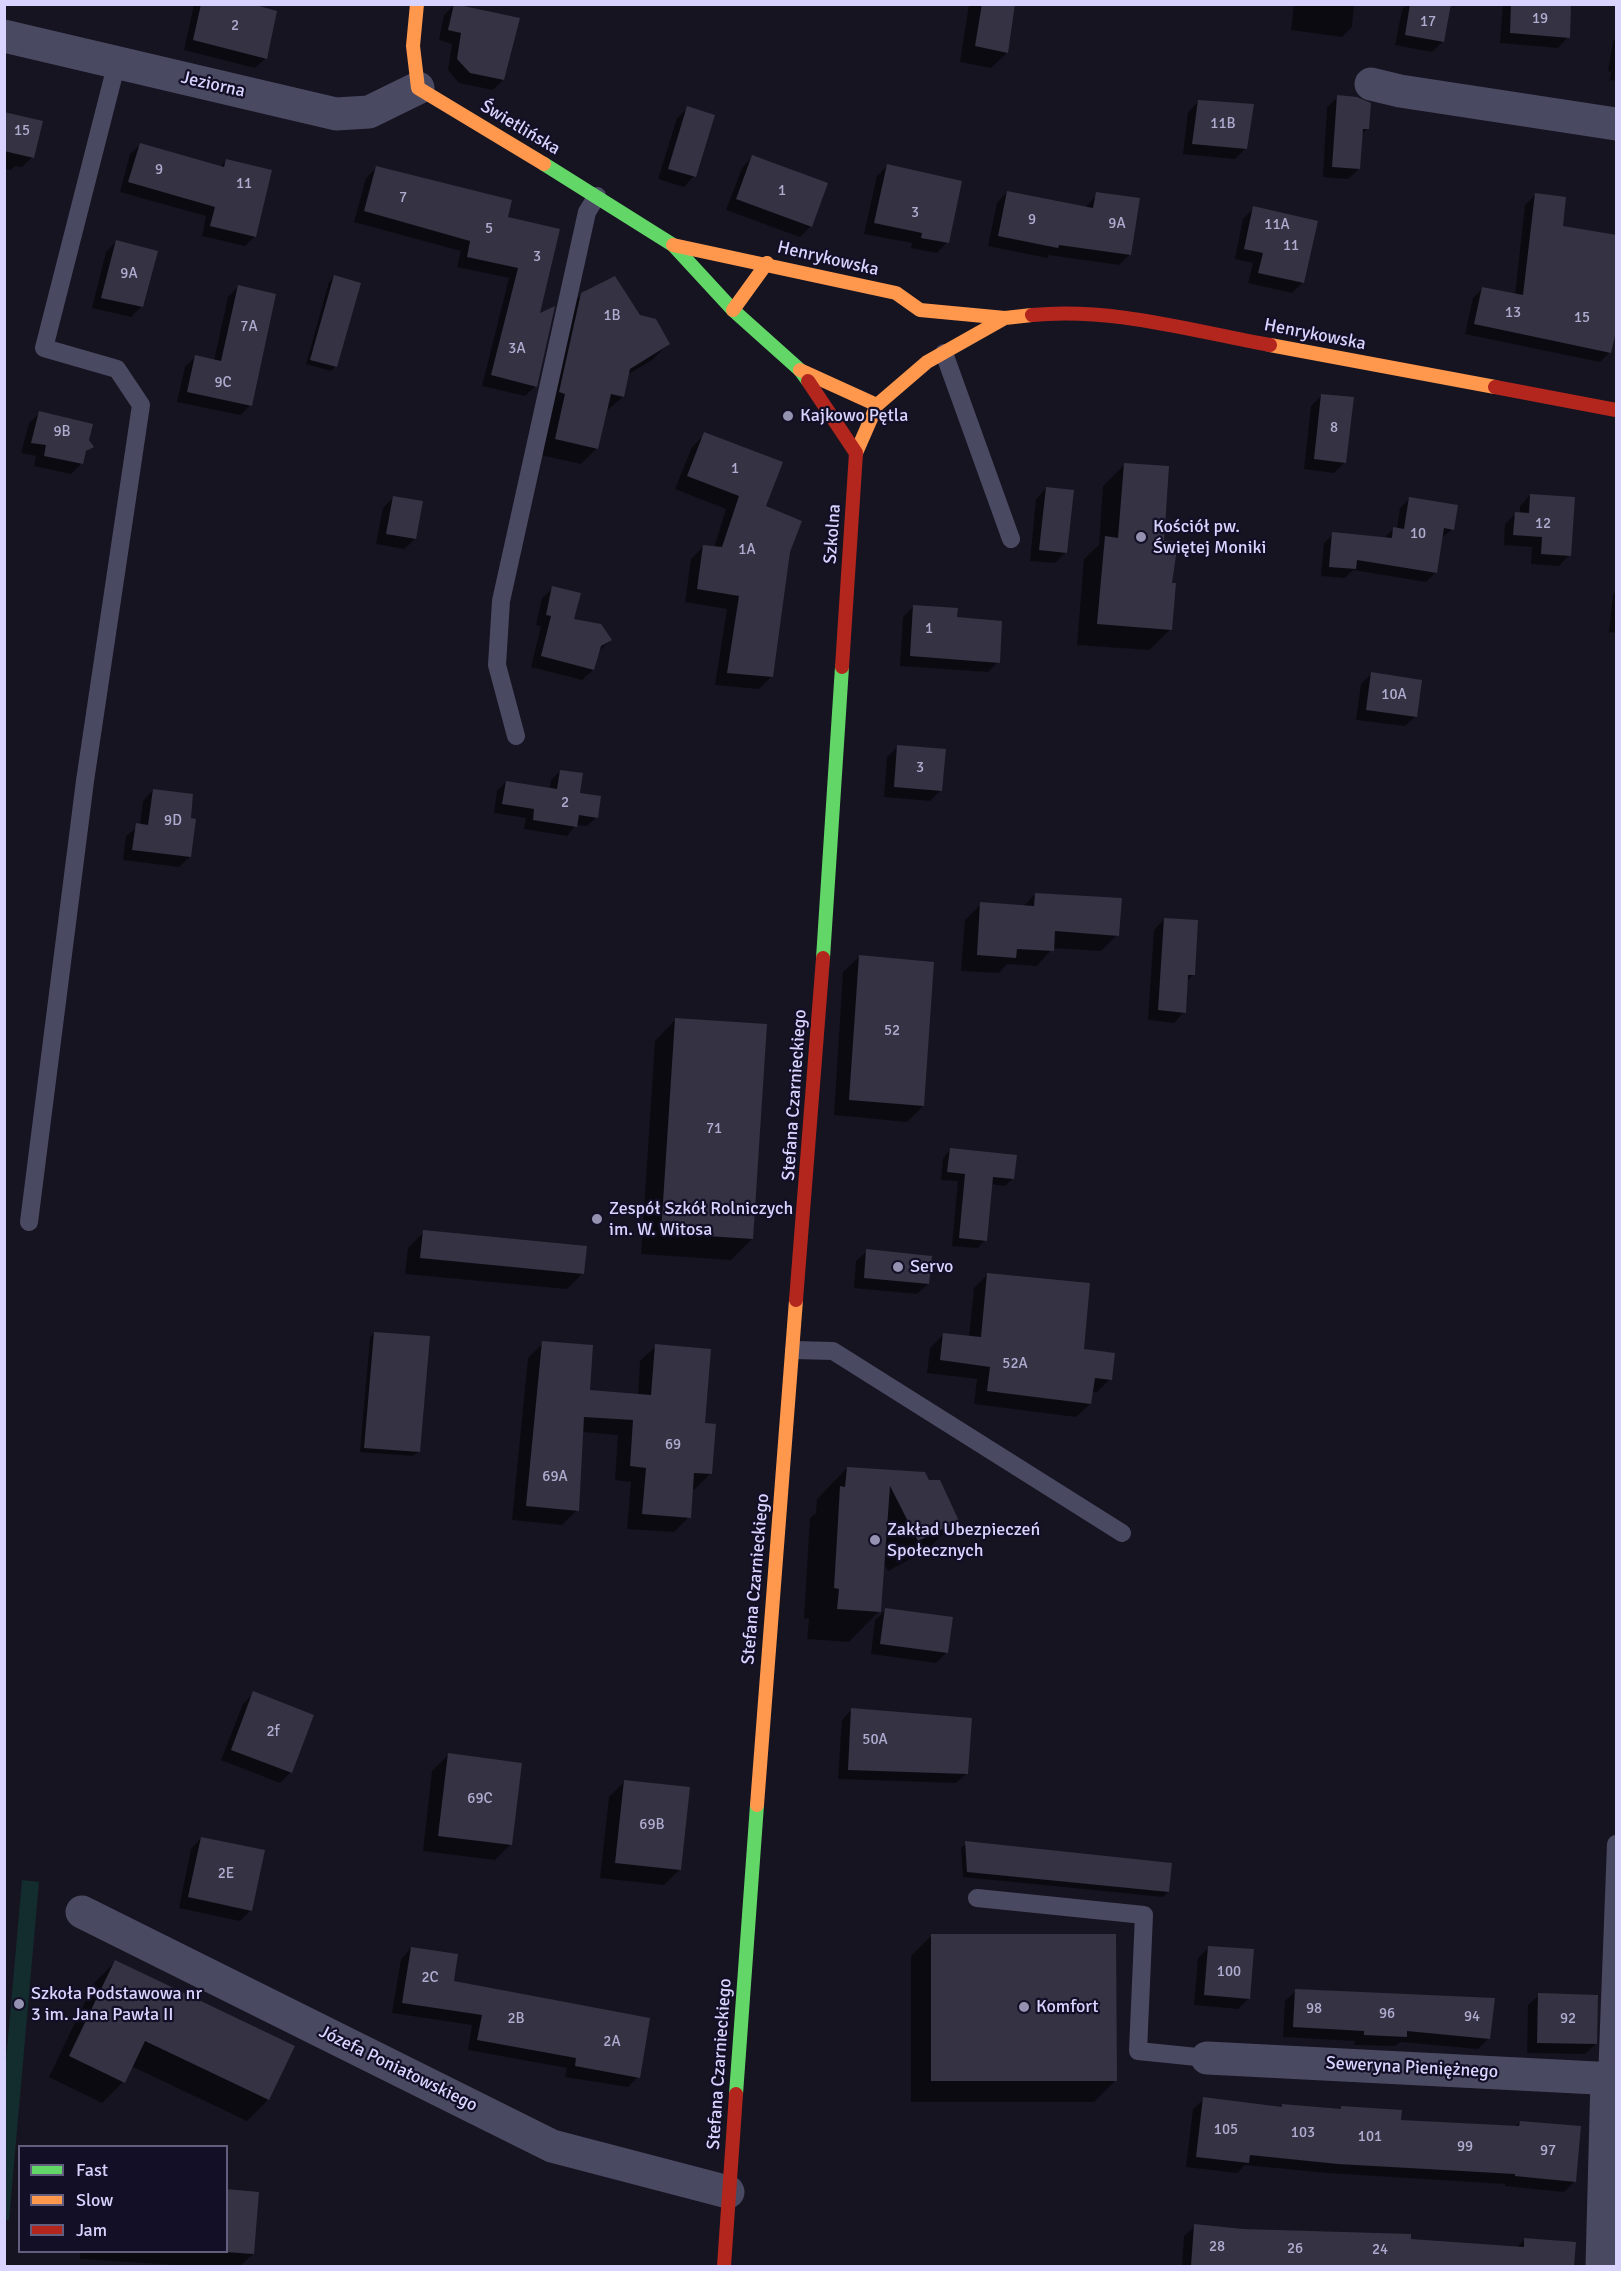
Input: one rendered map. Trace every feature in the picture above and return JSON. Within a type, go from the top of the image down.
[{"type":"street","points":[[417,4],[413,46],[418,88]]},
{"type":"street","name":"Jeziorna","points":[[4,36],[336,114],[369,112],[418,88]]},
{"type":"street","points":[[1371,84],[1400,91],[1617,124]]},
{"type":"street","name":"Świetlińska","points":[[418,88],[597,196],[673,245]]},
{"type":"street","points":[[673,245],[733,310],[800,370],[856,453]]},
{"type":"street","name":"Henrykowska","points":[[673,245],[766,263],[896,293],[922,315],[1005,318],[1055,314],[1109,315],[1617,410]]},
{"type":"street","points":[[733,310],[766,263]]},
{"type":"street","name":"Henrykowska","points":[[856,453],[877,405],[927,362],[1005,318]]},
{"type":"street","points":[[927,342],[927,362]]},
{"type":"street","points":[[800,370],[877,405]]},
{"type":"street","name":"Szkolna","points":[[828,895],[856,453]]},
{"type":"street","name":"Stefana Czarnieckiego","points":[[724,2266],[776,1545],[794,1350],[828,895]]},
{"type":"street","name":"Józefa Poniatowskiego","points":[[82,1912],[552,2146],[728,2192]]},
{"type":"street","name":"Seweryna Pieniężnego","points":[[1207,2058],[1612,2079]]},
{"type":"street","points":[[1602,2266],[1612,2079]]},
{"type":"lane","points":[[29,1222],[85,781],[141,405],[117,369],[44,348],[117,62]]},
{"type":"lane","points":[[516,736],[496,665],[501,601],[587,212],[597,196]]},
{"type":"lane","points":[[944,353],[1011,539]]},
{"type":"lane","points":[[794,1350],[833,1351],[1122,1533]]},
{"type":"lane","points":[[1612,2079],[1617,1844]]},
{"type":"lane","points":[[976,1898],[1144,1915],[1138,2051],[1207,2058]]},
{"type":"green space","points":[[22,1880],[39,1882],[9,2220],[4,2220],[5,2072]]},
{"type":"building","points":[[201,4],[252,4],[277,11],[267,59],[193,40]]},
{"type":"building","points":[[454,4],[520,18],[504,80],[470,73],[457,59],[461,33],[448,30]]},
{"type":"building","points":[[982,4],[1015,4],[1008,53],[975,46]]},
{"type":"building","points":[[1410,4],[1451,4],[1444,42],[1405,35]]},
{"type":"building","points":[[1511,4],[1571,4],[1570,38],[1510,33]]},
{"type":"building","points":[[1337,95],[1357,97],[1371,103],[1369,129],[1363,129],[1360,169],[1332,167]]},
{"type":"building","points":[[1198,100],[1254,104],[1247,149],[1192,144]]},
{"type":"building","points":[[687,106],[715,115],[696,177],[668,169]]},
{"type":"building","points":[[4,112],[43,121],[34,158],[4,151]]},
{"type":"building","points":[[140,143],[224,167],[226,159],[272,170],[256,237],[210,226],[215,207],[128,182]]},
{"type":"building","points":[[752,155],[828,183],[812,227],[736,199]]},
{"type":"building","points":[[887,164],[962,181],[949,243],[921,238],[922,233],[874,223]]},
{"type":"building","points":[[376,166],[512,200],[508,217],[560,229],[540,313],[555,306],[537,387],[491,375],[518,268],[467,257],[470,241],[364,211]]},
{"type":"building","points":[[1007,191],[1093,208],[1096,192],[1140,198],[1131,255],[1059,245],[1058,248],[998,236]]},
{"type":"building","points":[[1535,193],[1566,197],[1563,226],[1617,235],[1617,327],[1611,353],[1474,324],[1482,287],[1523,295]]},
{"type":"building","points":[[1253,206],[1318,221],[1304,283],[1258,273],[1263,253],[1244,249]]},
{"type":"building","points":[[116,240],[158,251],[143,307],[101,298]]},
{"type":"building","points":[[334,275],[361,283],[337,367],[310,360]]},
{"type":"building","points":[[615,276],[640,315],[656,319],[670,344],[630,369],[624,397],[611,394],[598,449],[555,439],[565,394],[559,392],[581,293]]},
{"type":"building","points":[[238,285],[276,294],[252,406],[187,392],[195,355],[221,361]]},
{"type":"building","points":[[1321,394],[1354,397],[1346,463],[1314,459]]},
{"type":"building","points":[[39,411],[93,424],[89,440],[94,447],[86,451],[83,464],[44,456],[46,445],[31,443]]},
{"type":"building","points":[[704,432],[783,462],[766,506],[802,521],[790,552],[773,677],[727,673],[739,596],[697,589],[703,545],[722,547],[739,496],[687,476]]},
{"type":"building","name":"Kościół pw. Świętej Moniki","points":[[1124,463],[1169,466],[1164,541],[1178,542],[1172,583],[1176,583],[1172,630],[1097,624],[1105,536],[1118,538]]},
{"type":"building","points":[[1046,487],[1074,490],[1067,553],[1039,550]]},
{"type":"building","points":[[1530,494],[1575,497],[1571,556],[1541,554],[1542,537],[1513,535],[1515,512],[1529,513]]},
{"type":"building","points":[[393,496],[423,501],[416,539],[386,534]]},
{"type":"building","points":[[1409,497],[1458,505],[1454,530],[1444,528],[1437,573],[1357,560],[1356,569],[1329,567],[1332,532],[1392,538],[1393,527],[1404,529]]},
{"type":"building","points":[[552,586],[581,593],[574,619],[601,624],[612,640],[601,646],[594,670],[541,656],[551,616],[546,615]]},
{"type":"building","points":[[913,605],[958,608],[957,617],[1002,621],[1000,663],[910,656]]},
{"type":"building","points":[[1371,672],[1422,680],[1417,717],[1366,710]]},
{"type":"building","points":[[897,745],[946,749],[942,791],[894,787]]},
{"type":"building","points":[[560,770],[583,773],[580,793],[601,796],[598,818],[579,815],[577,827],[533,820],[534,809],[502,804],[506,781],[557,789]]},
{"type":"building","points":[[153,789],[193,794],[191,818],[196,819],[191,857],[132,850],[136,823],[148,825]]},
{"type":"building","points":[[1035,893],[1122,898],[1119,936],[1055,931],[1054,951],[1017,949],[1016,958],[977,955],[980,902],[1034,906]]},
{"type":"building","points":[[1164,918],[1198,920],[1195,975],[1188,975],[1186,1013],[1158,1010]]},
{"type":"building","points":[[859,955],[934,962],[924,1106],[849,1100]]},
{"type":"building","points":[[675,1018],[767,1024],[753,1239],[661,1233]]},
{"type":"building","points":[[950,1148],[1017,1155],[1014,1179],[993,1177],[987,1241],[959,1238],[965,1174],[947,1172]]},
{"type":"building","points":[[423,1230],[587,1246],[584,1274],[420,1258]]},
{"type":"building","name":"Servo","points":[[866,1249],[932,1256],[929,1284],[864,1278]]},
{"type":"building","points":[[987,1273],[1090,1283],[1084,1349],[1115,1353],[1112,1380],[1095,1378],[1091,1404],[987,1391],[990,1367],[940,1360],[943,1333],[981,1337]]},
{"type":"building","points":[[374,1332],[430,1336],[420,1452],[364,1448]]},
{"type":"building","points":[[542,1341],[593,1345],[590,1390],[651,1395],[655,1344],[711,1349],[705,1423],[716,1424],[712,1474],[694,1473],[691,1518],[642,1514],[646,1468],[630,1466],[633,1420],[584,1417],[579,1511],[526,1506]]},
{"type":"building","name":"Zakład Ubezpieczeń Społecznych","points":[[847,1467],[925,1472],[929,1480],[940,1480],[959,1521],[918,1541],[890,1486],[881,1612],[837,1609],[839,1589],[834,1588],[840,1486],[845,1487]]},
{"type":"building","points":[[885,1608],[953,1617],[948,1653],[880,1644]]},
{"type":"building","points":[[253,1691],[314,1715],[292,1773],[231,1750]]},
{"type":"building","points":[[851,1708],[972,1718],[968,1774],[848,1770]]},
{"type":"building","points":[[448,1753],[522,1763],[512,1845],[438,1836]]},
{"type":"building","points":[[624,1780],[690,1787],[681,1870],[615,1863]]},
{"type":"building","points":[[201,1837],[265,1850],[252,1911],[188,1897]]},
{"type":"building","points":[[965,1841],[1172,1863],[1169,1892],[967,1872]]},
{"type":"building","name":"Komfort","points":[[931,1934],[1116,1934],[1117,2081],[931,2081]]},
{"type":"building","points":[[1208,1946],[1254,1949],[1250,1999],[1204,1995]]},
{"type":"building","points":[[411,1947],[458,1954],[454,1981],[650,2018],[640,2078],[575,2066],[576,2058],[477,2040],[482,2015],[402,2003]]},
{"type":"building","points":[[115,1960],[295,2046],[269,2100],[145,2041],[125,2083],[69,2056]]},
{"type":"building","points":[[1295,1989],[1495,1998],[1490,2039],[1407,2031],[1407,2037],[1364,2035],[1364,2031],[1293,2027]]},
{"type":"building","points":[[1538,1993],[1598,1995],[1597,2044],[1537,2043]]},
{"type":"building","points":[[1203,2097],[1282,2107],[1282,2104],[1341,2109],[1341,2106],[1402,2110],[1401,2120],[1519,2126],[1520,2121],[1581,2126],[1576,2182],[1515,2176],[1515,2174],[1338,2164],[1250,2155],[1249,2163],[1196,2157]]},
{"type":"building","points":[[228,2189],[259,2192],[254,2254],[228,2252]]},
{"type":"building","points":[[1194,2224],[1243,2229],[1411,2234],[1411,2239],[1524,2247],[1524,2238],[1576,2242],[1574,2266],[1191,2266]]},
{"type":"traffic: fast","points":[[544,164],[673,245],[733,310],[800,370],[808,381]]},
{"type":"traffic: fast","points":[[823,958],[842,667]]},
{"type":"traffic: fast","points":[[736,2094],[757,1805]]},
{"type":"traffic: slow","points":[[417,4],[413,46],[418,88],[544,164]]},
{"type":"traffic: slow","points":[[673,245],[896,293],[920,310],[1005,318],[1032,315]]},
{"type":"traffic: slow","points":[[733,310],[767,263]]},
{"type":"traffic: slow","points":[[856,453],[877,405],[927,362],[1005,318]]},
{"type":"traffic: slow","points":[[1270,345],[1495,387]]},
{"type":"traffic: slow","points":[[800,370],[877,405]]},
{"type":"traffic: slow","points":[[757,1805],[796,1300]]},
{"type":"traffic: jam","points":[[1032,315],[1062,313],[1122,317],[1270,345]]},
{"type":"traffic: jam","points":[[808,381],[856,453],[842,667]]},
{"type":"traffic: jam","points":[[1495,387],[1616,410]]},
{"type":"traffic: jam","points":[[796,1300],[823,958]]},
{"type":"traffic: jam","points":[[724,2266],[736,2094]]},
{"type":"place","name":"Kajkowo Pętla","points":[[788,416]]},
{"type":"place","name":"Kościół pw. Świętej Moniki","points":[[1141,537]]},
{"type":"place","name":"Zespół Szkół Rolniczych im. W. Witosa","points":[[597,1219]]},
{"type":"place","name":"Servo","points":[[898,1267]]},
{"type":"place","name":"Zakład Ubezpieczeń Społecznych","points":[[875,1540]]},
{"type":"place","name":"Szkoła Podstawowa nr 3 im. Jana Pawła II","points":[[19,2004]]},
{"type":"place","name":"Komfort","points":[[1024,2007]]}]
